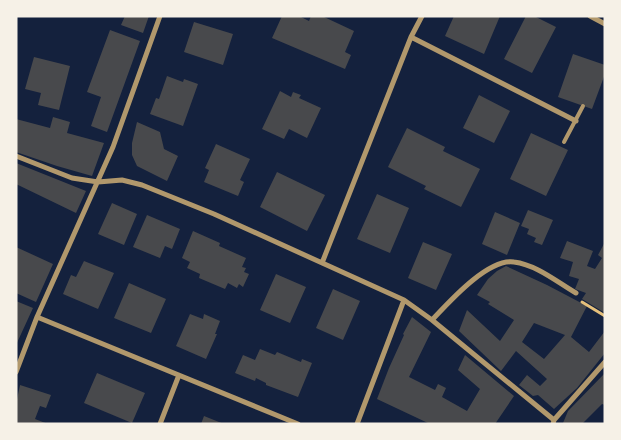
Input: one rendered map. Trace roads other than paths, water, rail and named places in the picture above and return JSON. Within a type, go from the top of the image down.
[{"type":"street","points":[[16,372],[38,317],[113,147],[160,16]]},
{"type":"street","points":[[322,263],[411,37],[422,16]]},
{"type":"street","points":[[590,16],[605,24]]},
{"type":"street","points":[[411,37],[576,121]]},
{"type":"street","points":[[16,156],[72,178],[98,182],[122,180],[142,185],[214,214],[404,300],[432,320],[554,422],[605,362]]},
{"type":"street","points":[[432,320],[458,293],[493,265],[504,261],[516,262],[534,268],[576,293]]},
{"type":"street","points":[[357,424],[404,300]]},
{"type":"street","points":[[38,317],[298,424]]},
{"type":"street","points":[[160,424],[180,375]]},
{"type":"lane","points":[[397,72],[404,76]]},
{"type":"lane","points":[[564,142],[583,106]]}]
